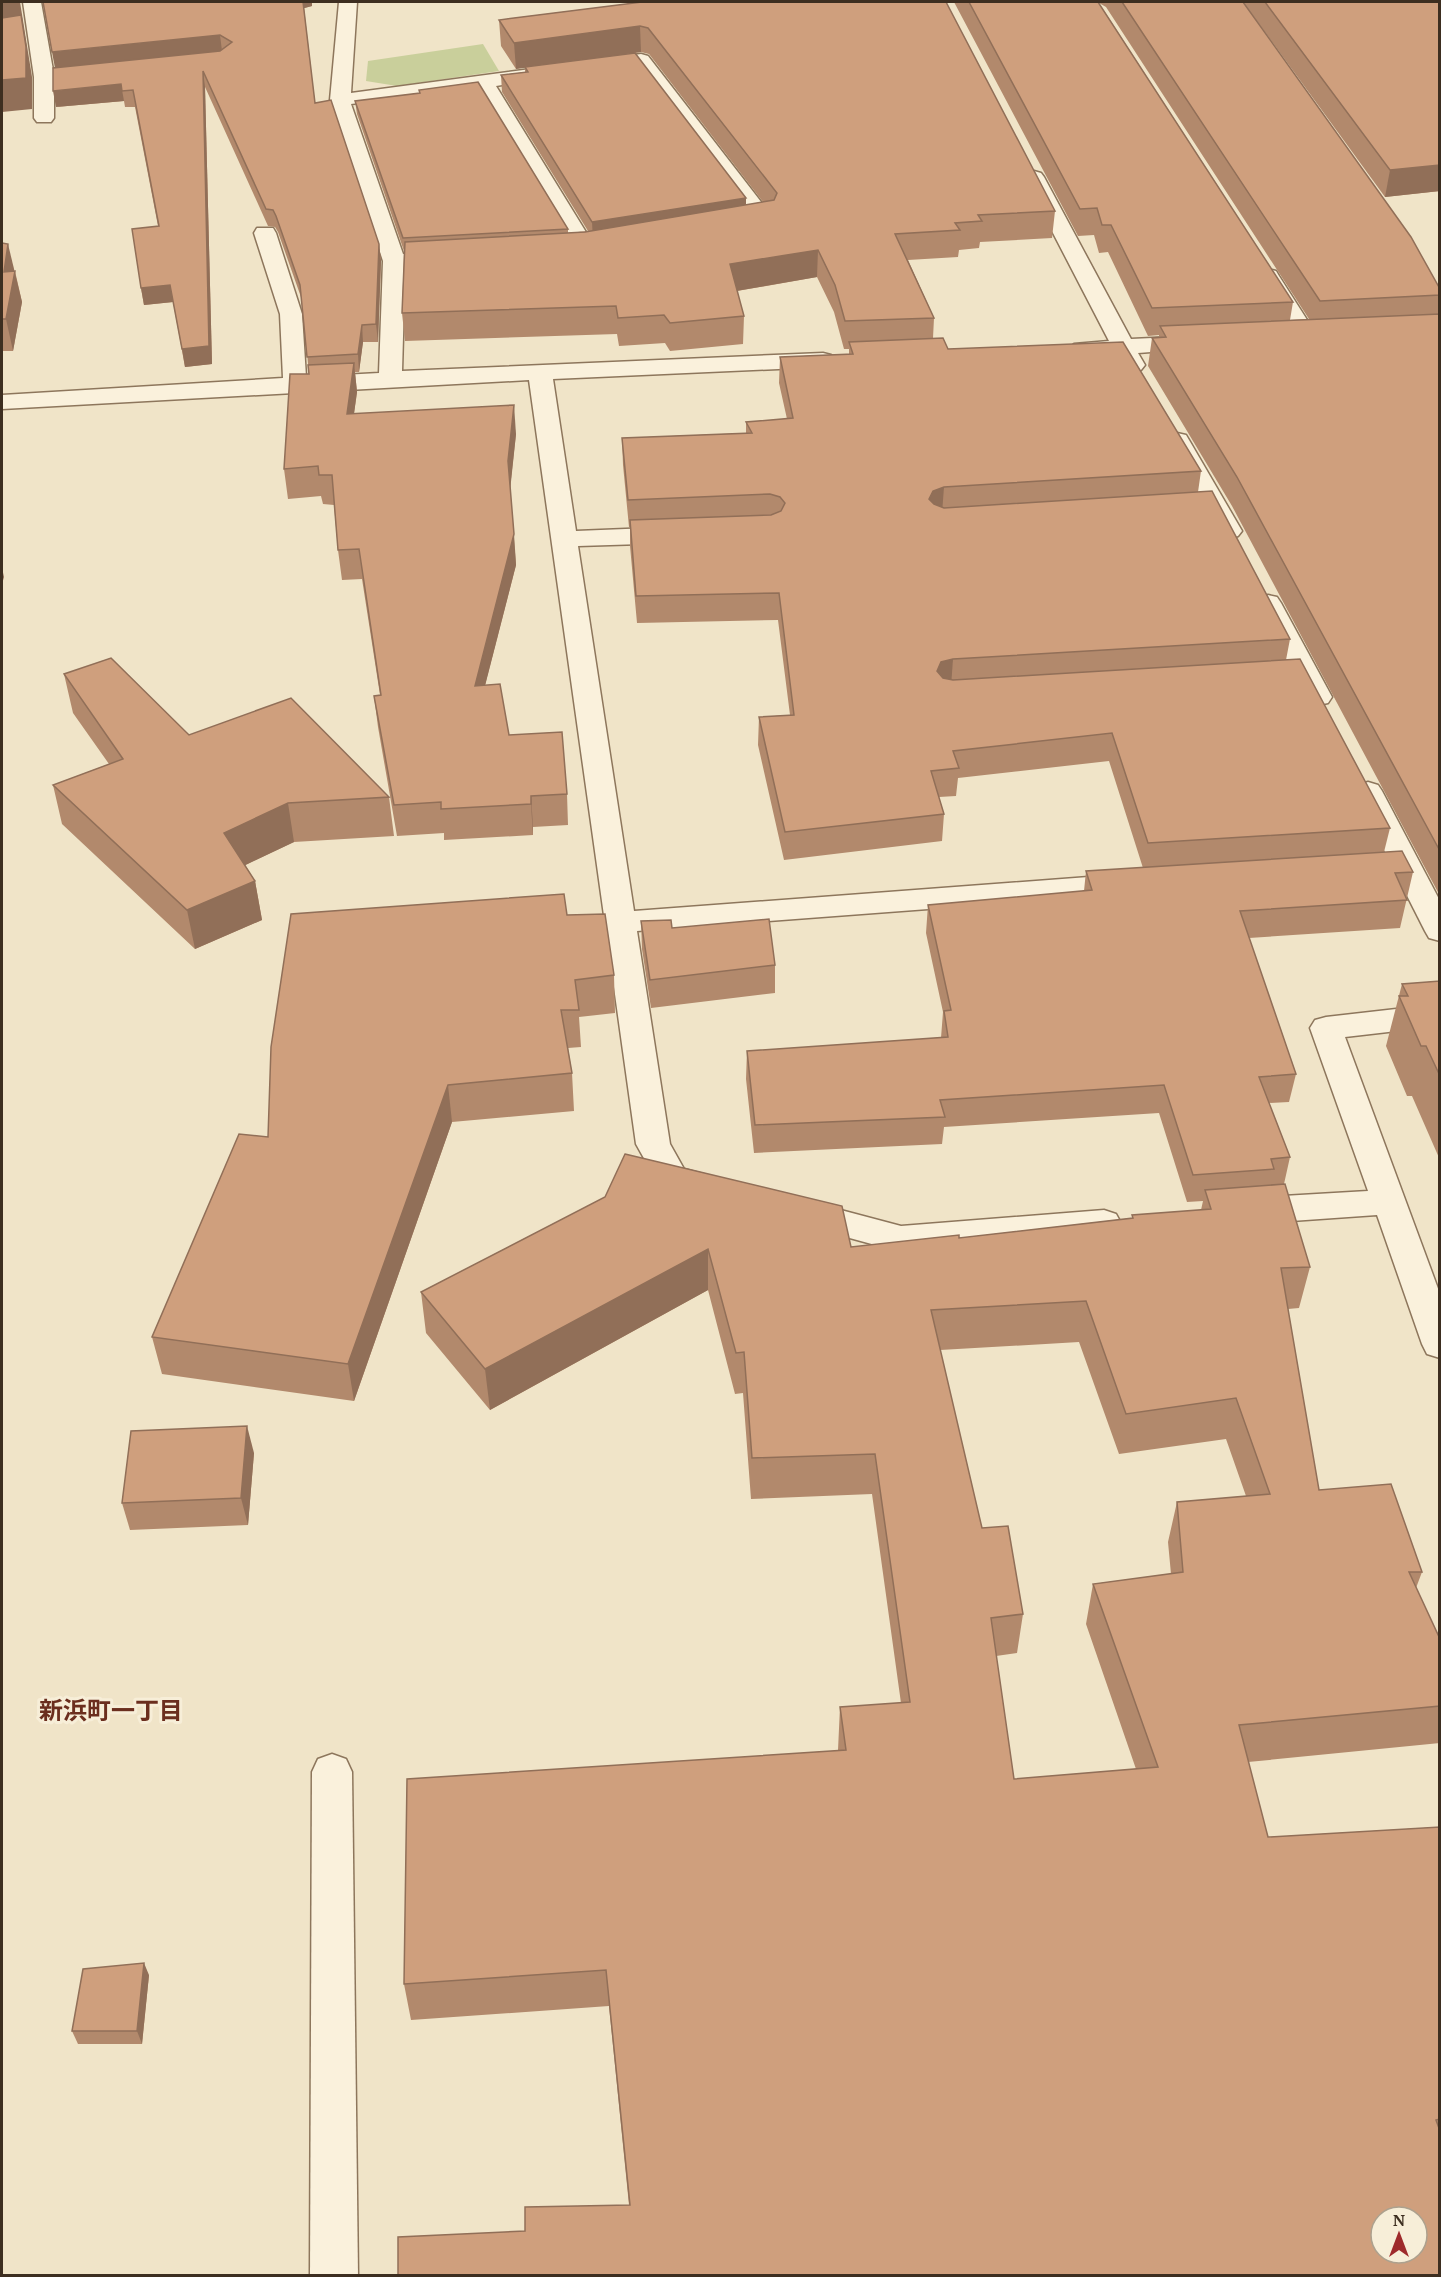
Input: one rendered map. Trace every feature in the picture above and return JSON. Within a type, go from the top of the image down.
[{"type":"street","points":[[32,2],[29,37],[44,77],[44,118]]},
{"type":"street","points":[[348,2],[340,100],[394,261],[390,379]]},
{"type":"street","points":[[340,100],[641,60],[764,221],[720,228]]},
{"type":"street","points":[[44,77],[115,70]]},
{"type":"street","points":[[483,81],[586,250]]},
{"type":"street","points":[[1024,158],[1122,347],[1146,387]]},
{"type":"street","points":[[265,233],[291,314],[295,384]]},
{"type":"street","points":[[564,251],[609,246]]},
{"type":"street","points":[[394,261],[473,256]]},
{"type":"street","points":[[1256,257],[1307,337]]},
{"type":"street","points":[[1063,350],[1215,342]]},
{"type":"street","points":[[2,402],[390,379],[849,359]]},
{"type":"street","points":[[540,372],[653,1144],[672,1178],[730,1194]]},
{"type":"street","points":[[1164,417],[1205,508],[1239,549]]},
{"type":"street","points":[[566,539],[702,534]]},
{"type":"street","points":[[1256,580],[1294,676],[1328,716]]},
{"type":"street","points":[[1354,766],[1440,931]]},
{"type":"street","points":[[1373,868],[1408,866]]},
{"type":"street","points":[[622,922],[1154,882]]},
{"type":"street","points":[[1440,1015],[1326,1028],[1440,1344]]},
{"type":"street","points":[[1221,1213],[1390,1202]]},
{"type":"street","points":[[775,1206],[901,1239],[1138,1220]]},
{"type":"street","points":[[332,1772],[334,2276]]},
{"type":"green space","points":[[483,44],[499,71],[397,86],[366,81],[368,61]]},
{"type":"building","points":[[43,2],[303,2],[315,103],[331,100],[379,244],[376,324],[362,325],[358,354],[307,357],[300,285],[276,216],[273,210],[266,209],[203,71],[209,346],[182,349],[170,285],[141,288],[132,229],[159,226],[133,90],[122,91],[121,84],[53,91],[53,68],[220,51],[232,42],[220,35],[52,52]]},
{"type":"building","points":[[642,2],[946,2],[1055,211],[978,215],[982,221],[955,223],[960,230],[895,234],[934,318],[845,321],[835,285],[818,250],[730,264],[744,316],[670,323],[664,315],[618,318],[616,306],[402,313],[405,242],[585,232],[774,200],[777,193],[648,28],[640,26],[514,43],[499,20]]},
{"type":"building","points":[[969,2],[1098,2],[1293,302],[1152,308],[1111,225],[1102,225],[1097,208],[1080,209]]},
{"type":"building","points":[[1122,2],[1243,2],[1411,237],[1440,289],[1440,295],[1320,301]]},
{"type":"building","points":[[1265,2],[1440,2],[1440,165],[1390,170]]},
{"type":"building","points":[[21,15],[26,47],[26,78],[2,80],[2,18]]},
{"type":"building","points":[[635,53],[746,198],[592,222],[501,75],[528,72],[525,67]]},
{"type":"building","points":[[478,82],[568,229],[403,238],[355,101],[420,93],[419,90]]},
{"type":"building","points":[[2,243],[8,244],[4,272],[15,271],[6,319],[2,319]]},
{"type":"building","points":[[1440,314],[1440,851],[1237,477],[1152,338],[1166,337],[1160,326]]},
{"type":"building","points":[[943,338],[948,349],[1123,342],[1201,471],[944,487],[933,491],[929,499],[934,504],[944,508],[1212,491],[1290,639],[953,659],[941,662],[937,671],[943,678],[953,680],[1300,659],[1390,828],[1148,843],[1112,733],[953,751],[959,768],[931,771],[944,814],[785,832],[759,717],[794,715],[779,593],[636,596],[630,520],[771,515],[781,511],[785,503],[780,497],[770,494],[628,500],[622,438],[752,433],[746,422],[793,418],[780,357],[853,354],[849,342]]},
{"type":"building","points":[[354,363],[347,414],[514,405],[508,461],[514,534],[475,686],[500,684],[509,735],[562,732],[567,794],[531,796],[531,804],[441,809],[441,802],[394,805],[374,696],[381,695],[359,549],[338,550],[332,475],[319,475],[318,466],[284,469],[290,374],[309,374],[308,365]]},
{"type":"building","points":[[111,658],[189,735],[291,698],[389,797],[288,803],[224,833],[255,881],[187,910],[53,785],[123,759],[64,674]]},
{"type":"building","points":[[1402,851],[1413,872],[1395,873],[1407,900],[1240,911],[1296,1074],[1259,1077],[1290,1157],[1271,1159],[1274,1169],[1193,1175],[1164,1085],[940,1100],[945,1117],[755,1125],[747,1051],[948,1037],[944,1011],[951,1010],[928,905],[1092,890],[1086,871]]},
{"type":"building","points":[[564,894],[567,915],[605,914],[614,975],[575,980],[579,1010],[561,1010],[572,1073],[448,1085],[348,1364],[152,1337],[239,1134],[268,1137],[271,1047],[291,914]]},
{"type":"building","points":[[769,919],[775,965],[650,980],[641,921],[671,920],[672,928]]},
{"type":"building","points":[[1440,981],[1440,1076],[1426,1046],[1421,1046],[1399,996],[1408,996],[1402,984]]},
{"type":"building","points":[[625,1154],[842,1206],[851,1247],[959,1235],[959,1238],[1133,1218],[1132,1215],[1211,1209],[1205,1190],[1285,1184],[1310,1267],[1281,1268],[1319,1490],[1391,1484],[1422,1572],[1409,1572],[1440,1639],[1440,1706],[1239,1725],[1268,1837],[1440,1827],[1440,2119],[1436,2120],[1440,2131],[1440,2276],[398,2276],[398,2237],[525,2231],[525,2207],[630,2205],[606,1970],[404,1984],[407,1779],[846,1750],[840,1707],[910,1702],[875,1454],[752,1458],[744,1352],[736,1353],[708,1249],[485,1369],[421,1292],[605,1197]],"holes":[[[1086,1301],[1126,1414],[1236,1398],[1270,1494],[1177,1502],[1183,1572],[1093,1584],[1158,1767],[1014,1779],[991,1618],[1023,1614],[1008,1526],[982,1528],[931,1310]]]},
{"type":"building","points":[[247,1426],[241,1498],[122,1503],[131,1431]]},
{"type":"building","points":[[144,1963],[137,2031],[72,2031],[83,1969]]},
{"type":"district","name":"新浜町一丁目","points":[[111,1711]]}]
